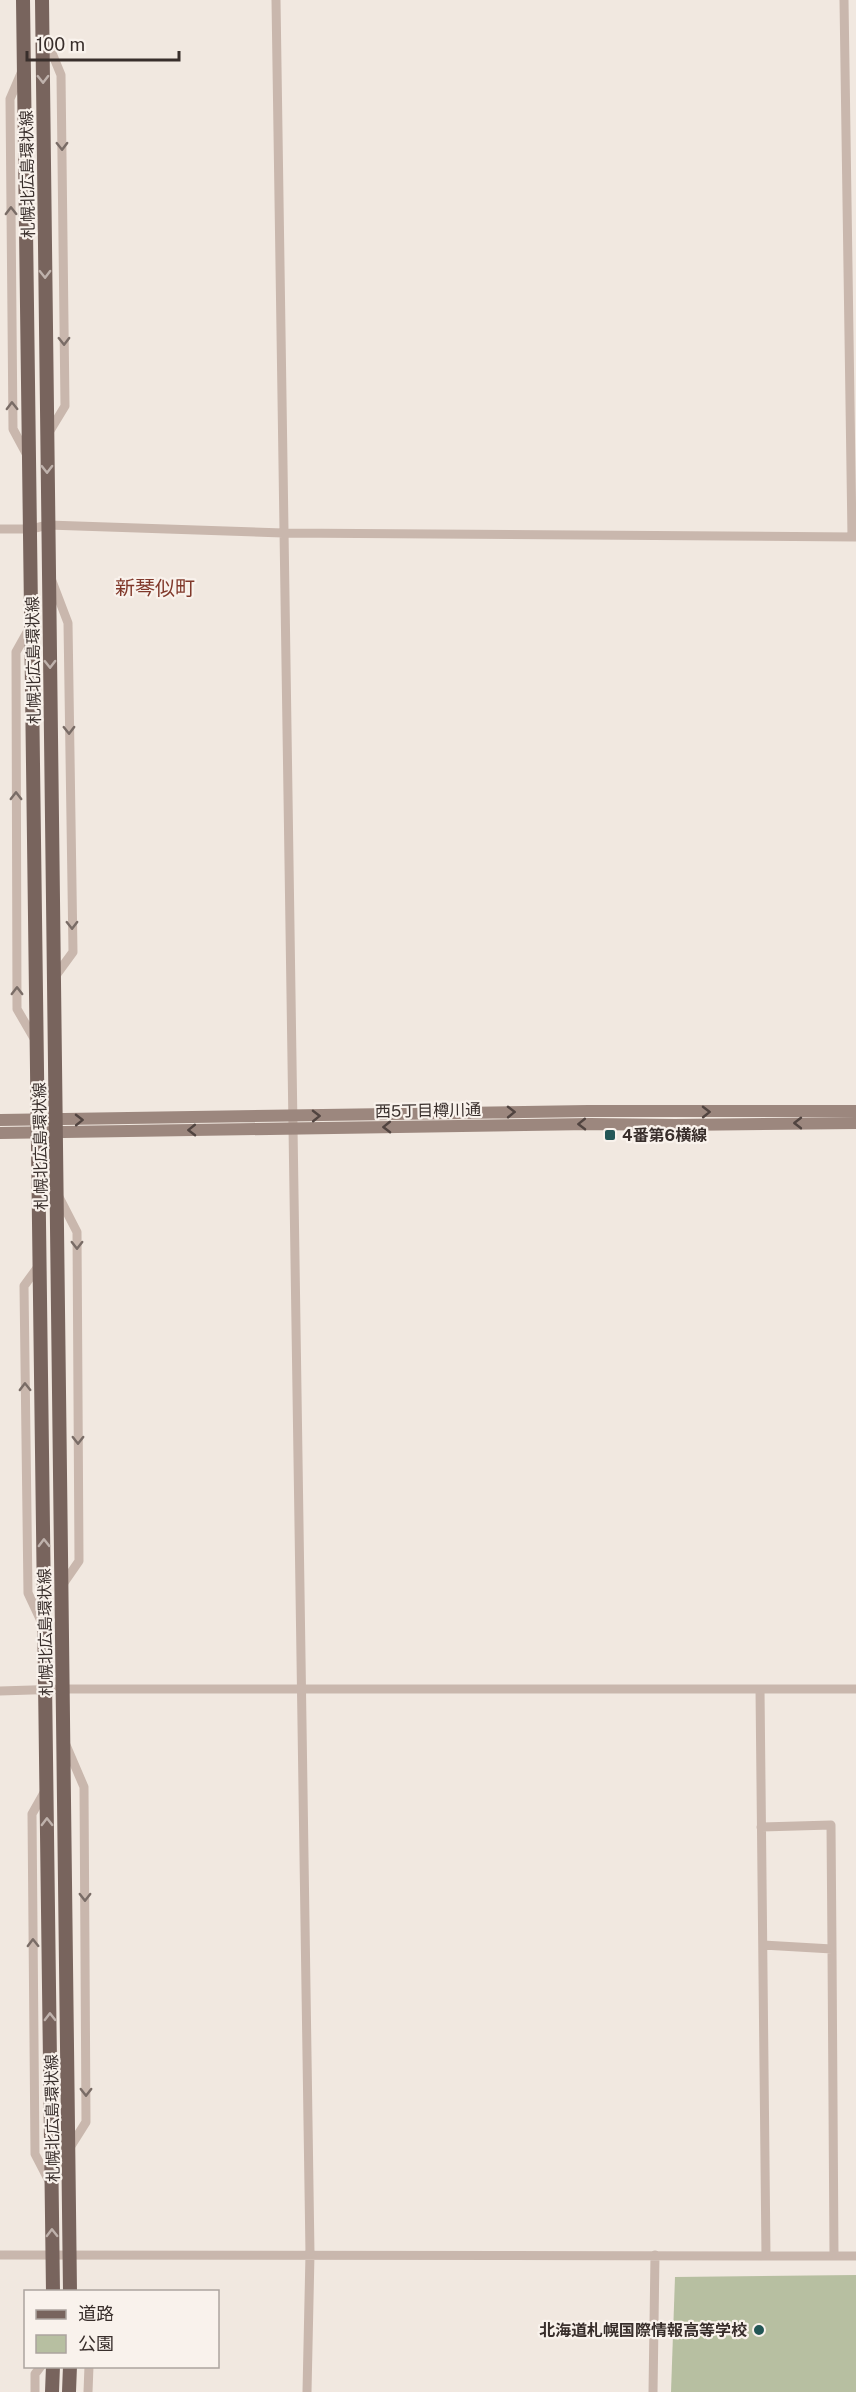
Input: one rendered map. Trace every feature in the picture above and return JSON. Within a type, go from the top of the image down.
[{"type":"main road","name":"札幌北広島環状線","points":[[23,0],[53,2290]]},
{"type":"main road","name":"札幌北広島環状線","points":[[42,0],[70,2290]]},
{"type":"main road","name":"西5丁目樽川通","points":[[0,1120],[39,1126],[56,1126],[293,1122],[588,1111],[856,1111]]},
{"type":"main road","name":"西5丁目樽川通","points":[[293,1122],[675,1125],[856,1123]]},
{"type":"main road","name":"西5丁目樽川通","points":[[0,1133],[39,1126]]},
{"type":"main road","points":[[52,2392],[53,2368]]},
{"type":"main road","points":[[69,2392],[70,2368]]},
{"type":"street","points":[[276,0],[310,2254],[307,2392]]},
{"type":"street","points":[[0,528],[30,529],[48,525],[284,532],[854,537],[852,257],[844,0]]},
{"type":"street","points":[[846,43],[856,43]]},
{"type":"street","points":[[48,570],[68,623],[73,952],[53,978]]},
{"type":"street","points":[[32,624],[16,652],[17,1009],[38,1044]]},
{"type":"street","points":[[56,1192],[77,1232],[79,1561],[61,1587]]},
{"type":"street","points":[[0,1691],[63,1689],[856,1689]]},
{"type":"street","points":[[760,1689],[766,2256]]},
{"type":"street","points":[[63,1738],[84,1787],[86,2122],[69,2149]]},
{"type":"street","points":[[761,1827],[831,1825],[834,2256]]},
{"type":"street","points":[[763,1945],[832,1948]]},
{"type":"street","points":[[0,2255],[856,2256]]},
{"type":"street","points":[[653,2392],[655,2255]]},
{"type":"street","points":[[35,2392],[35,2374],[40,2368]]},
{"type":"street","points":[[88,2392],[89,2368]]},
{"type":"green space","name":"北海道札幌国際情報高等学校","points":[[856,2275],[856,2392],[671,2392],[675,2277]]},
{"type":"place","name":"4番第6横線","points":[[610,1135]]},
{"type":"place","name":"北海道札幌国際情報高等学校","points":[[759,2330]]},
{"type":"district","name":"新琴似町","points":[[155,588]]}]
